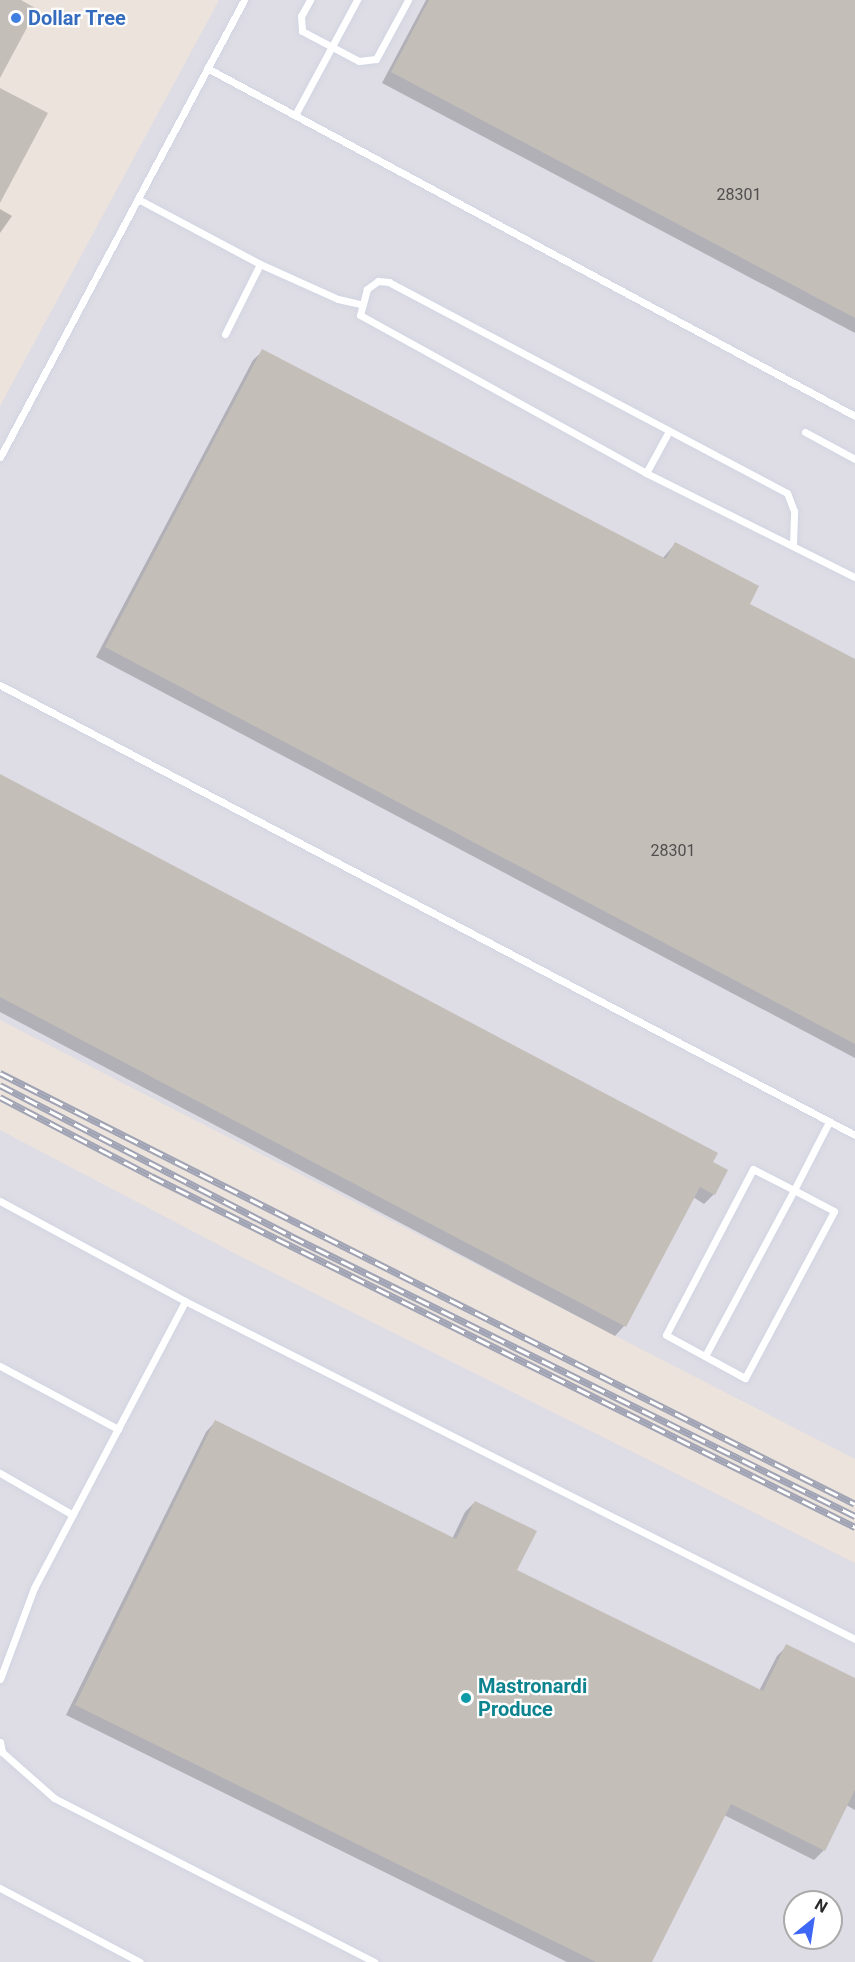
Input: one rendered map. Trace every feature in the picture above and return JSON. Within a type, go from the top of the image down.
[{"type":"lane","points":[[0,457],[244,0]]},
{"type":"lane","points":[[310,0],[301,16],[302,30],[359,61],[376,59],[408,0]]},
{"type":"lane","points":[[295,116],[357,0]]},
{"type":"lane","points":[[207,68],[855,416]]},
{"type":"lane","points":[[138,199],[260,264],[338,298],[360,304]]},
{"type":"lane","points":[[225,334],[260,264]]},
{"type":"lane","points":[[793,544],[794,511],[787,493],[389,282],[378,281],[367,289],[360,304],[360,315],[646,473],[765,534],[793,544],[855,577]]},
{"type":"lane","points":[[646,473],[669,431]]},
{"type":"lane","points":[[805,432],[855,459]]},
{"type":"lane","points":[[0,685],[855,1136]]},
{"type":"lane","points":[[705,1356],[829,1122]]},
{"type":"lane","points":[[753,1169],[794,1190],[834,1211],[745,1378],[666,1335],[753,1169]]},
{"type":"lane","points":[[0,1201],[185,1301],[855,1639]]},
{"type":"lane","points":[[0,1679],[34,1588],[185,1301]]},
{"type":"lane","points":[[0,1366],[118,1429]]},
{"type":"lane","points":[[0,1473],[73,1515]]},
{"type":"lane","points":[[0,1742],[2,1752],[54,1798],[375,1962]]},
{"type":"lane","points":[[0,1888],[140,1962]]},
{"type":"shaded area","points":[[219,0],[855,0],[855,1459],[0,1020],[0,406]]},
{"type":"shaded area","points":[[0,1130],[236,1254],[855,1563],[855,1962],[0,1962]]},
{"type":"building","name":"Dollar Tree","points":[[0,0],[21,0],[37,9],[0,78]]},
{"type":"building","points":[[429,0],[855,0],[855,318],[391,72]]},
{"type":"building","points":[[0,88],[48,113],[0,203]]},
{"type":"building","points":[[262,349],[666,559],[675,542],[759,586],[750,604],[855,659],[855,1044],[105,647]]},
{"type":"building","points":[[0,774],[718,1153],[713,1162],[728,1170],[715,1195],[700,1187],[626,1327],[0,997]]},
{"type":"building","name":"Mastronardi Produce","points":[[215,1420],[456,1539],[475,1501],[537,1531],[517,1570],[763,1691],[786,1644],[855,1678],[855,1790],[825,1851],[731,1804],[652,1962],[596,1962],[75,1705]]},
{"type":"railway","points":[[0,1073],[855,1504]]},
{"type":"railway","points":[[0,1085],[291,1236],[855,1516]]},
{"type":"railway","points":[[0,1097],[151,1176],[855,1527]]},
{"type":"place","name":"Dollar Tree","points":[[16,18]]},
{"type":"place","name":"Mastronardi Produce","points":[[466,1698]]}]
